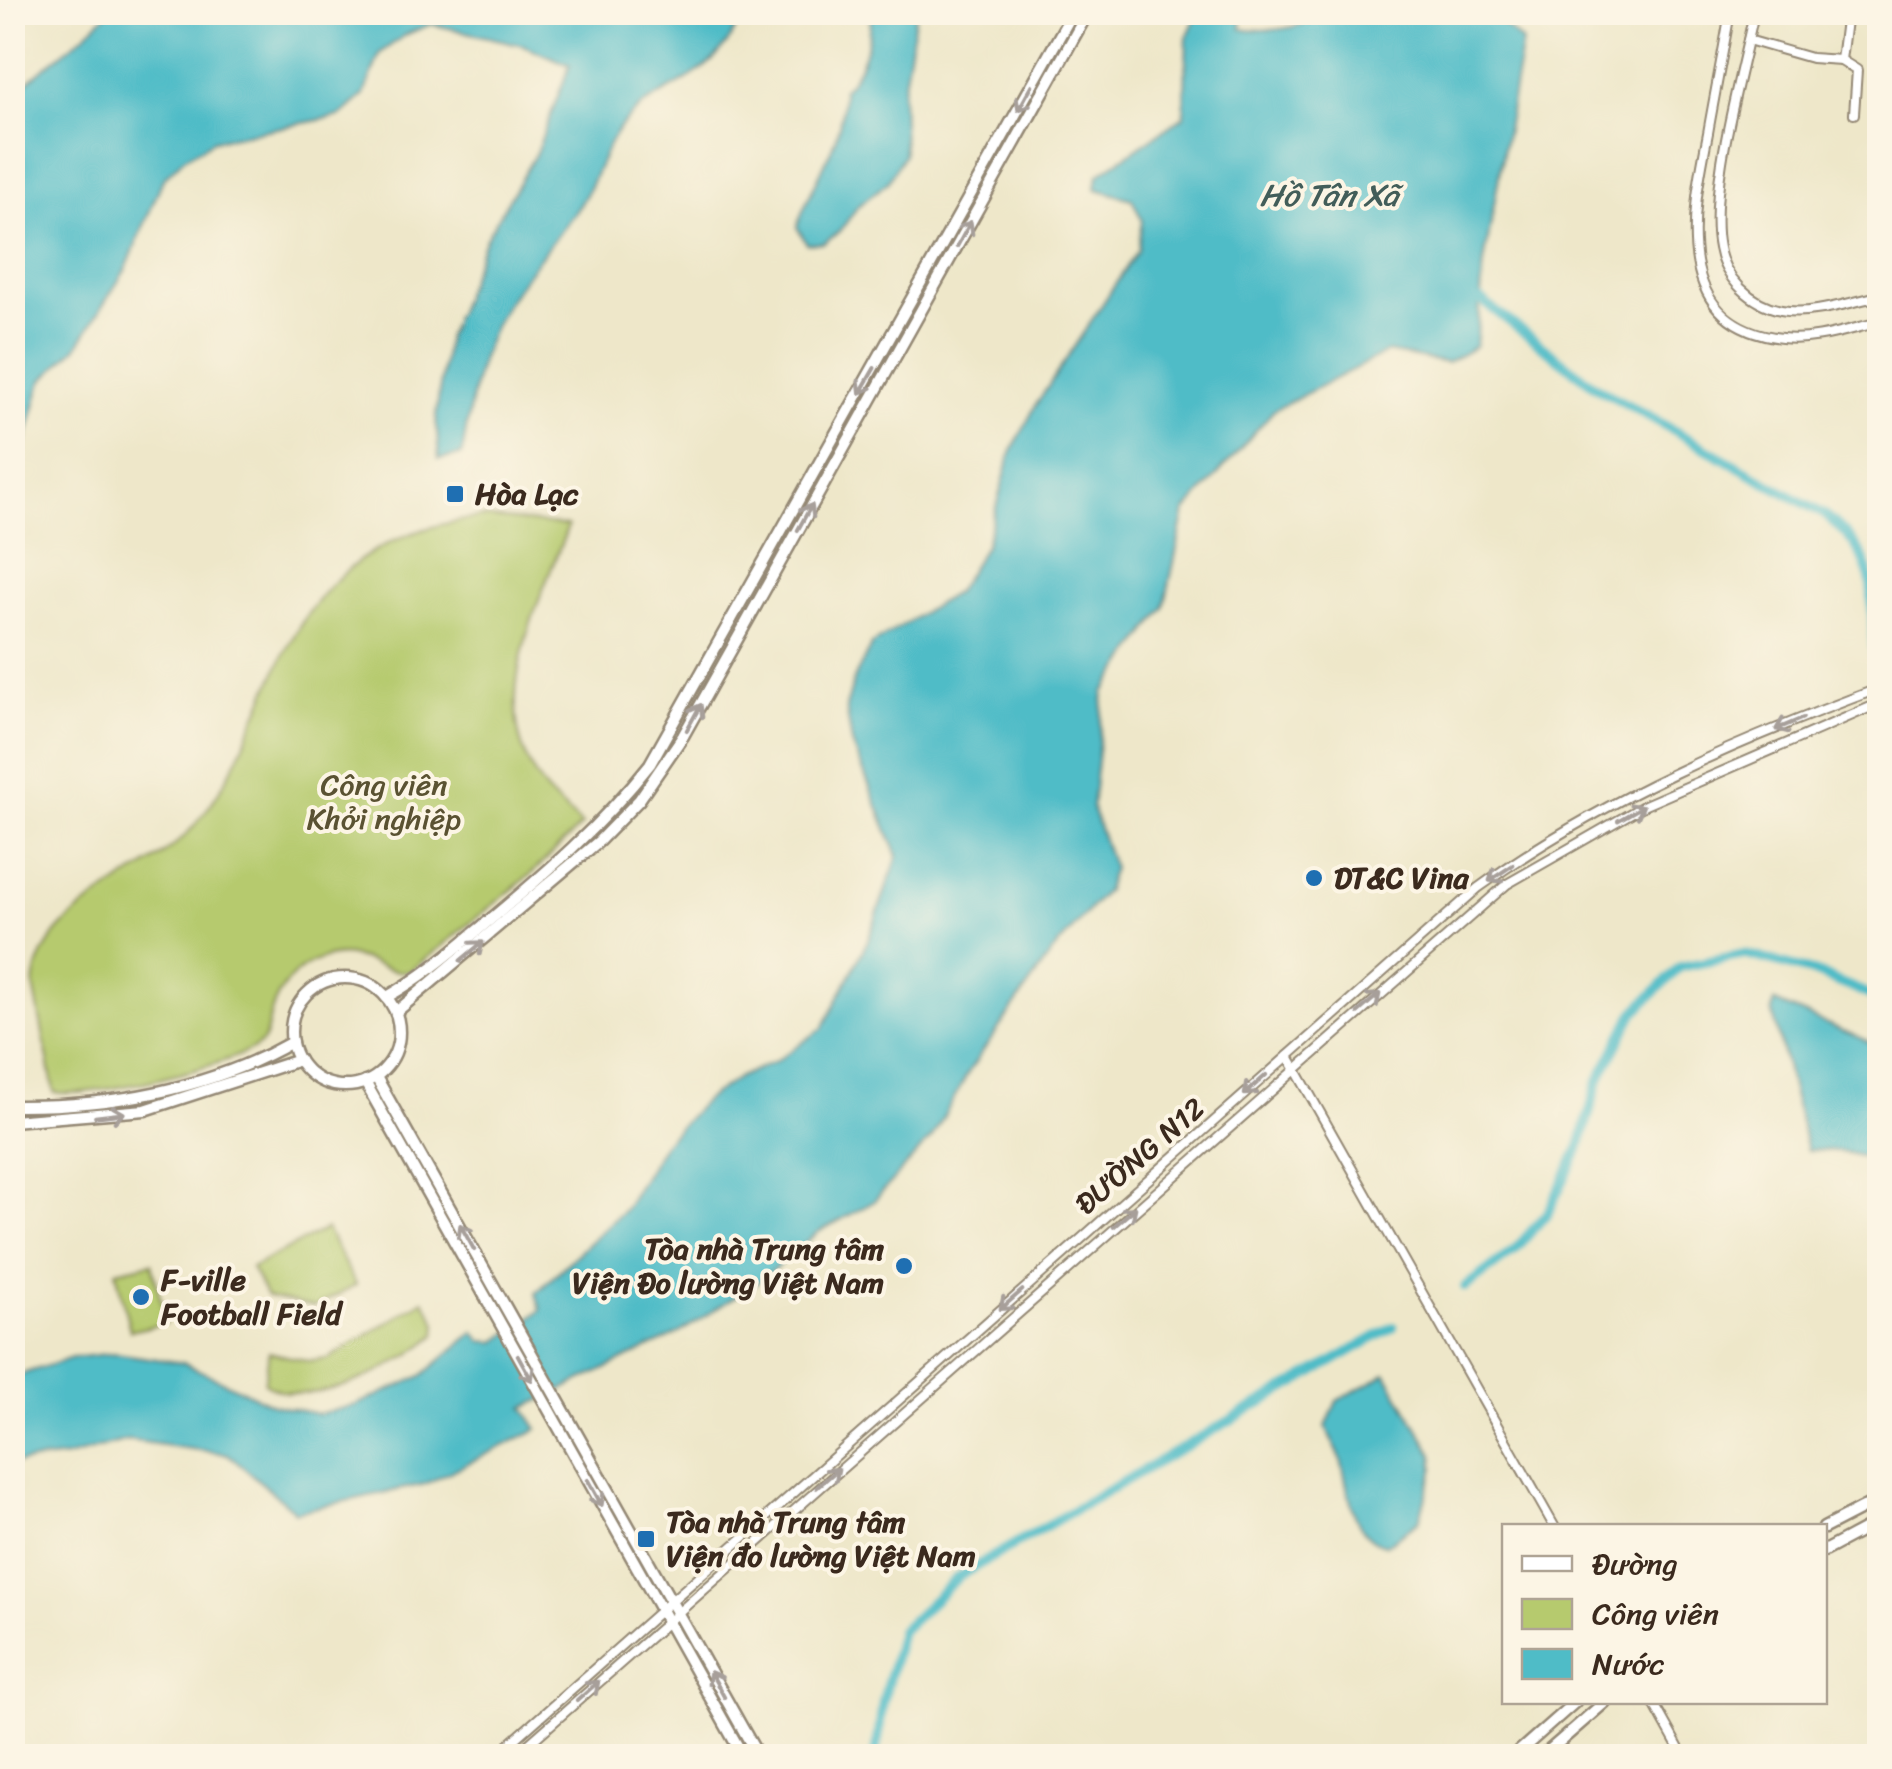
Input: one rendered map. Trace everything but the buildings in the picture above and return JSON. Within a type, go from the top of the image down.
[{"type":"street","points":[[387,997],[423,975],[581,842],[650,764],[1073,12]]},
{"type":"street","points":[[396,1012],[559,878],[639,800],[712,686],[1088,12]]},
{"type":"street","points":[[1730,12],[1692,219],[1699,273],[1720,307],[1747,328],[1769,336],[1813,337],[1880,322]]},
{"type":"street","points":[[1754,12],[1717,218],[1724,266],[1750,296],[1778,309],[1807,310],[1880,296]]},
{"type":"street","points":[[1841,60],[1847,12]]},
{"type":"street","points":[[1748,40],[1811,58],[1841,60],[1860,73],[1854,114]]},
{"type":"street","points":[[745,597],[758,602]]},
{"type":"street","points":[[700,679],[712,686]]},
{"type":"street","name":"ĐƯỜNG N12","points":[[496,1756],[1478,888],[1556,836],[1720,753],[1880,688]]},
{"type":"street","name":"ĐƯỜNG N12","points":[[515,1756],[1507,884],[1645,804],[1880,703]]},
{"type":"street","points":[[357,979],[387,997],[396,1012],[398,1046],[370,1080],[331,1084],[315,1077],[298,1060],[292,1042],[295,1011],[320,984],[357,979]]},
{"type":"street","points":[[12,1106],[112,1100],[169,1089],[244,1064],[292,1042]]},
{"type":"street","points":[[1288,1056],[1553,1524]]},
{"type":"street","points":[[12,1121],[145,1110],[298,1060]]},
{"type":"street","points":[[370,1080],[560,1401],[669,1600],[672,1616],[743,1756]]},
{"type":"street","points":[[370,1080],[502,1328],[660,1608],[672,1616],[758,1756]]},
{"type":"street","points":[[1827,1526],[1880,1499]]},
{"type":"street","points":[[1827,1549],[1880,1521]]},
{"type":"street","points":[[1514,1756],[1574,1704]]},
{"type":"street","points":[[1543,1756],[1603,1704]]},
{"type":"street","points":[[1654,1704],[1683,1756]]},
{"type":"green space","name":"Công viên Khởi nghiệp","points":[[483,517],[568,526],[521,657],[516,690],[517,724],[525,756],[543,787],[582,825],[530,875],[410,971],[348,956],[321,959],[304,967],[283,987],[264,1039],[249,1051],[195,1070],[128,1085],[54,1092],[34,986],[41,958],[55,935],[98,897],[174,846],[194,826],[235,764],[297,630],[344,573],[375,550],[409,534]]},
{"type":"green space","points":[[326,1229],[356,1285],[314,1307],[267,1297],[251,1268]]},
{"type":"green space","name":"F-ville Football Field","points":[[152,1263],[166,1323],[130,1331],[116,1271]]},
{"type":"green space","points":[[424,1300],[437,1323],[436,1335],[377,1372],[329,1390],[305,1393],[283,1391],[264,1383],[269,1352],[308,1361],[328,1359]]},
{"type":"water","points":[[107,12],[743,13],[731,38],[716,56],[634,113],[618,130],[580,205],[507,303],[482,357],[462,455],[439,459],[436,415],[447,337],[485,240],[536,153],[570,65],[523,45],[431,24],[405,35],[380,53],[364,95],[340,116],[214,140],[183,159],[163,179],[126,269],[77,347],[42,381],[13,486],[13,97]]},
{"type":"water","points":[[871,13],[916,13],[902,95],[904,154],[888,182],[858,206],[840,231],[824,243],[807,244],[797,227],[834,143],[843,89],[864,54]]},
{"type":"water","name":"Hồ Tân Xã","points":[[1198,13],[1242,13],[1241,29],[1263,30],[1293,26],[1322,13],[1492,13],[1522,42],[1484,263],[1476,346],[1447,363],[1387,352],[1274,410],[1185,512],[1164,608],[1104,692],[1092,808],[1113,868],[1106,890],[1051,954],[971,1068],[932,1137],[873,1202],[817,1233],[766,1276],[678,1334],[524,1408],[538,1429],[425,1484],[295,1512],[228,1454],[127,1440],[67,1457],[13,1463],[13,1377],[72,1358],[115,1353],[184,1363],[273,1405],[318,1414],[356,1405],[422,1376],[474,1332],[482,1341],[496,1342],[541,1310],[536,1293],[624,1210],[664,1143],[705,1100],[739,1077],[776,1061],[823,1028],[868,940],[898,856],[852,743],[846,707],[854,679],[872,644],[956,592],[986,544],[1011,453],[1036,405],[1138,250],[1142,220],[1132,199],[1096,189],[1098,175],[1184,116],[1187,37]]},
{"type":"water","points":[[1775,1002],[1879,1046],[1879,1161],[1840,1151],[1807,1150],[1772,1010]]},
{"type":"water","points":[[1386,1374],[1433,1454],[1434,1468],[1419,1521],[1386,1545],[1375,1541],[1359,1524],[1341,1459],[1326,1427],[1337,1401]]},
{"type":"waterway","points":[[1481,300],[1596,387],[1825,515],[1846,534],[1860,552],[1871,586],[1877,670]]},
{"type":"waterway","points":[[1465,1287],[1515,1250],[1548,1212],[1579,1149],[1598,1082],[1634,1013],[1680,967],[1745,954],[1813,972],[1880,999]]},
{"type":"waterway","points":[[876,1756],[883,1701],[901,1631],[959,1576],[1393,1327]]},
{"type":"place","name":"Hòa Lạc","points":[[455,494]]},
{"type":"place","name":"DT&C Vina","points":[[1314,878]]},
{"type":"place","name":"Tòa nhà Trung tâm Viện Đo lường Việt Nam","points":[[904,1266]]},
{"type":"place","name":"F-ville Football Field","points":[[141,1297]]},
{"type":"place","name":"Tòa nhà Trung tâm Viện đo lường Việt Nam","points":[[646,1539]]}]
